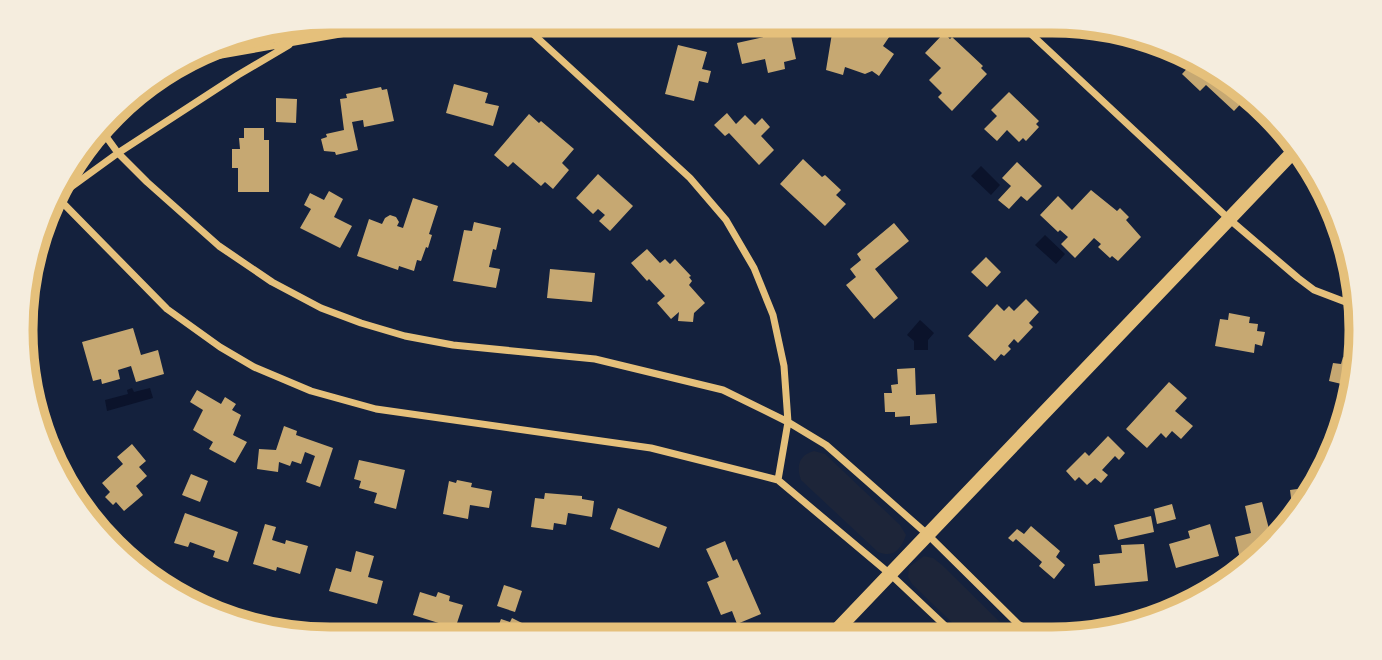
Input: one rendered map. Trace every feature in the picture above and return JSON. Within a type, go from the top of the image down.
[{"type":"main road","points":[[840,627],[1291,154]]},
{"type":"street","points":[[215,57],[352,33]]},
{"type":"street","points":[[532,33],[690,178],[726,220],[754,268],[769,304],[784,366],[788,422],[778,480]]},
{"type":"street","points":[[1030,33],[1229,219],[1314,290],[1347,304]]},
{"type":"street","points":[[71,185],[238,75],[289,45]]},
{"type":"street","points":[[106,136],[118,153],[219,246],[272,282],[321,308],[405,336],[453,345],[595,359],[723,390],[788,422],[826,445],[927,534],[1023,627]]},
{"type":"street","points":[[62,202],[167,309],[220,347],[254,367],[311,391],[376,409],[651,448],[778,480],[890,574],[946,627]]},
{"type":"shaded area","points":[[981,166],[1000,185],[991,195],[971,176]]},
{"type":"shaded area","points":[[1045,235],[1065,254],[1056,264],[1035,245]]},
{"type":"shaded area","points":[[920,320],[934,333],[928,340],[928,350],[914,350],[914,341],[907,335]]},
{"type":"shaded area","points":[[132,388],[134,392],[150,388],[153,398],[107,411],[105,400],[128,394],[127,390]]},
{"type":"shaded area","points":[[814,451],[825,454],[900,525],[906,535],[896,551],[888,554],[878,552],[801,480],[800,462],[805,455]]},
{"type":"shaded area","points":[[924,556],[933,558],[1005,627],[957,627],[912,584],[908,577],[909,567]]},
{"type":"building","points":[[790,33],[796,59],[784,62],[785,69],[768,73],[765,59],[742,64],[737,43]]},
{"type":"building","points":[[832,33],[892,33],[883,46],[894,54],[879,76],[872,71],[865,74],[845,67],[843,75],[826,70]]},
{"type":"building","points":[[944,33],[950,39],[952,37],[983,66],[981,68],[987,74],[952,111],[938,97],[942,93],[929,80],[941,68],[925,53]]},
{"type":"building","points":[[678,45],[707,52],[702,69],[711,71],[708,83],[699,81],[694,101],[665,94]]},
{"type":"building","points":[[1189,67],[1217,83],[1242,102],[1234,111],[1206,85],[1200,91],[1182,74]]},
{"type":"building","points":[[454,84],[488,93],[485,103],[499,106],[493,126],[446,113]]},
{"type":"building","points":[[381,87],[382,90],[387,89],[394,121],[364,127],[363,120],[352,122],[358,150],[336,155],[335,152],[324,151],[321,139],[327,137],[326,134],[344,130],[340,99],[347,98],[346,94]]},
{"type":"building","points":[[1009,92],[1039,121],[1036,124],[1039,127],[1026,141],[1023,138],[1019,142],[1007,130],[997,141],[984,129],[997,116],[991,110]]},
{"type":"building","points":[[276,98],[297,99],[296,123],[276,122]]},
{"type":"building","points":[[727,113],[736,124],[745,115],[755,125],[762,118],[770,127],[761,136],[774,150],[759,165],[729,133],[725,136],[714,125]]},
{"type":"building","points":[[529,114],[574,149],[562,163],[569,170],[553,189],[545,182],[541,186],[513,162],[508,167],[494,155]]},
{"type":"building","points":[[244,128],[264,128],[264,140],[269,140],[269,192],[238,192],[238,168],[232,168],[232,149],[240,149],[239,138],[244,138]]},
{"type":"building","points":[[803,159],[841,190],[836,195],[846,204],[825,226],[780,184]]},
{"type":"building","points":[[1017,162],[1042,186],[1027,201],[1021,196],[1009,209],[998,200],[1011,186],[1002,178]]},
{"type":"building","points":[[598,174],[633,206],[610,231],[599,221],[605,215],[598,209],[593,214],[576,198]]},
{"type":"building","points":[[1091,190],[1117,211],[1120,208],[1129,217],[1126,220],[1141,237],[1118,261],[1112,256],[1110,258],[1098,247],[1101,244],[1094,238],[1075,258],[1061,244],[1068,237],[1060,230],[1058,232],[1040,215],[1058,196],[1072,210]]},
{"type":"building","points":[[329,191],[343,199],[334,217],[352,226],[340,248],[300,228],[311,209],[304,205],[310,193],[324,200]]},
{"type":"building","points":[[413,198],[438,206],[429,234],[432,235],[428,248],[426,247],[421,261],[417,260],[414,271],[399,266],[398,270],[357,256],[369,219],[382,224],[390,215],[396,217],[399,222],[397,226],[403,228]]},
{"type":"building","points":[[474,222],[501,228],[489,267],[500,269],[496,288],[453,281],[464,230],[472,231]]},
{"type":"building","points":[[894,223],[909,241],[875,269],[898,298],[874,319],[846,285],[856,277],[850,269],[861,260],[857,254]]},
{"type":"building","points":[[647,249],[660,263],[665,259],[670,264],[675,259],[691,276],[689,285],[705,303],[694,313],[693,322],[678,321],[679,312],[671,319],[657,303],[665,296],[631,263]]},
{"type":"building","points":[[986,257],[1001,272],[987,287],[971,272]]},
{"type":"building","points":[[550,269],[595,273],[592,302],[547,298]]},
{"type":"building","points":[[1026,299],[1039,312],[1029,323],[1033,327],[1018,343],[1014,339],[1008,346],[1011,349],[995,361],[968,336],[997,304],[1004,311],[1009,306],[1014,311]]},
{"type":"building","points":[[1229,313],[1250,317],[1249,323],[1258,324],[1257,331],[1265,332],[1262,346],[1255,344],[1254,353],[1215,346],[1220,319],[1228,320]]},
{"type":"building","points":[[133,328],[141,355],[158,350],[164,374],[136,382],[131,366],[118,370],[120,379],[102,384],[101,379],[93,381],[82,342]]},
{"type":"building","points":[[1343,357],[1347,358],[1344,384],[1329,381],[1333,363],[1341,364]]},
{"type":"building","points":[[915,368],[916,395],[935,394],[937,423],[910,425],[910,416],[895,417],[895,412],[885,412],[884,393],[892,393],[891,385],[898,384],[897,369]]},
{"type":"building","points":[[1169,382],[1187,398],[1175,411],[1193,426],[1181,439],[1172,431],[1166,438],[1161,433],[1147,448],[1126,429]]},
{"type":"building","points":[[197,390],[221,404],[225,397],[236,404],[232,410],[241,415],[233,435],[247,442],[235,463],[209,449],[213,442],[193,430],[203,410],[190,402]]},
{"type":"building","points":[[284,426],[297,431],[296,435],[333,448],[320,487],[306,482],[315,456],[305,452],[301,464],[292,461],[290,466],[279,462],[278,472],[257,469],[259,449],[276,450]]},
{"type":"building","points":[[1108,436],[1125,453],[1119,460],[1115,456],[1102,470],[1108,475],[1101,483],[1095,478],[1087,485],[1079,477],[1075,481],[1066,471],[1085,452],[1089,456]]},
{"type":"building","points":[[132,444],[146,461],[139,467],[147,476],[136,486],[143,495],[124,511],[116,502],[113,505],[105,497],[110,492],[102,483],[123,464],[117,457]]},
{"type":"building","points":[[359,460],[405,470],[396,509],[374,503],[377,493],[359,488],[361,481],[354,479]]},
{"type":"building","points":[[191,474],[208,481],[200,502],[182,495]]},
{"type":"building","points":[[457,480],[472,483],[471,487],[492,491],[489,508],[470,505],[468,519],[443,514],[449,481],[456,483]]},
{"type":"building","points":[[1303,488],[1292,504],[1290,490]]},
{"type":"building","points":[[545,493],[582,496],[582,499],[594,501],[592,517],[568,513],[566,525],[554,523],[553,530],[531,527],[535,498],[544,499]]},
{"type":"building","points":[[1262,502],[1269,529],[1273,528],[1240,559],[1235,537],[1251,533],[1245,506]]},
{"type":"building","points":[[1172,504],[1176,519],[1157,524],[1154,509]]},
{"type":"building","points":[[618,508],[667,527],[659,548],[610,529]]},
{"type":"building","points":[[185,513],[238,532],[228,562],[213,557],[215,551],[190,542],[188,547],[174,543]]},
{"type":"building","points":[[1151,516],[1154,532],[1118,540],[1114,525]]},
{"type":"building","points":[[265,524],[276,527],[272,540],[285,544],[286,540],[308,546],[300,574],[253,564]]},
{"type":"building","points":[[1210,524],[1219,556],[1176,568],[1169,544],[1190,538],[1188,531]]},
{"type":"building","points":[[1031,526],[1060,551],[1056,557],[1065,565],[1054,579],[1039,566],[1042,562],[1016,539],[1013,542],[1008,538],[1017,529],[1024,534]]},
{"type":"building","points":[[725,541],[733,561],[737,559],[761,614],[737,624],[732,611],[721,615],[707,582],[719,577],[706,549]]},
{"type":"building","points":[[1144,544],[1148,581],[1095,586],[1093,564],[1100,563],[1099,555],[1122,553],[1121,545]]},
{"type":"building","points":[[356,551],[374,556],[368,577],[383,581],[377,604],[329,591],[336,568],[351,572]]},
{"type":"building","points":[[504,585],[522,591],[515,612],[497,606]]},
{"type":"building","points":[[420,592],[436,597],[438,592],[450,596],[449,601],[463,605],[456,626],[413,615]]},
{"type":"building","points":[[512,618],[530,627],[498,627],[501,619],[510,622]]}]
